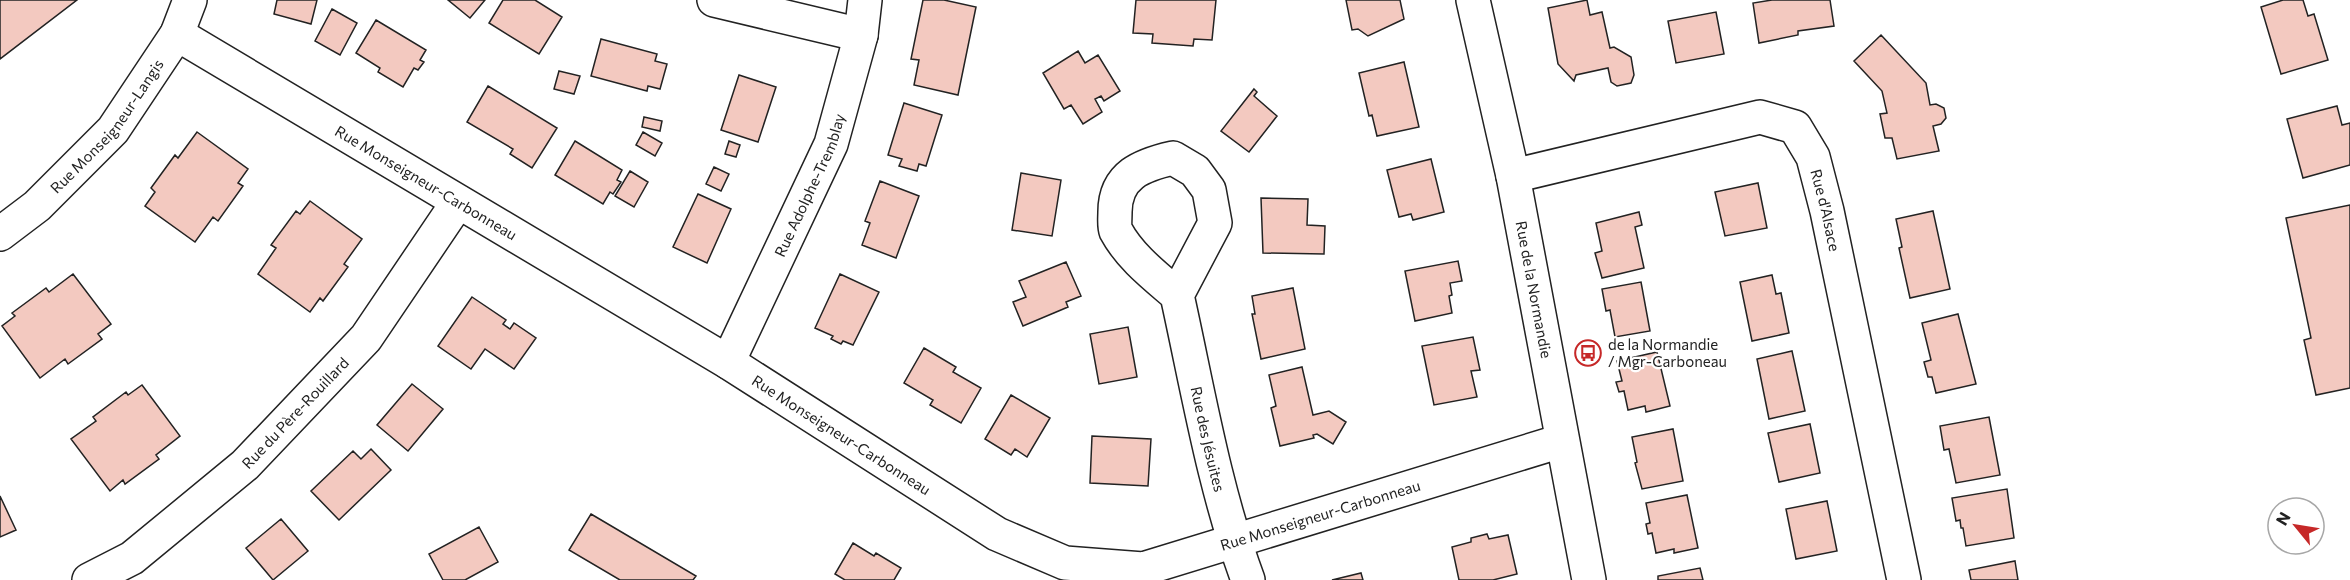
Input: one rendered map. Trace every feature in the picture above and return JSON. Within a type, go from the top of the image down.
[{"type":"street","name":"Rue Monseigneur-Langis","points":[[0,234],[37,206],[113,130],[177,34],[190,0]]},
{"type":"street","points":[[714,0],[861,35]]},
{"type":"street","name":"Rue Adolphe-Tremblay","points":[[729,362],[831,144],[861,35],[865,0]]},
{"type":"street","name":"Rue de la Normandie","points":[[1473,0],[1513,176],[1561,441],[1589,580]]},
{"type":"street","name":"Rue Monseigneur-Carbonneau","points":[[177,34],[729,362],[998,534],[1065,563],[1143,568],[1561,441]]},
{"type":"street","name":"Rue d'Alsace","points":[[1513,176],[1761,117],[1795,128],[1813,157],[1827,211],[1904,580]]},
{"type":"street","name":"Rue du Père-Rouillard","points":[[89,580],[132,558],[245,465],[366,338],[458,202]]},
{"type":"street","name":"Rue des Jésuites","points":[[1177,295],[1233,541],[1248,580]]},
{"type":"building","points":[[0,0],[77,0],[0,59]]},
{"type":"building","points":[[277,0],[317,0],[311,24],[274,14]]},
{"type":"building","points":[[448,0],[485,0],[470,18]]},
{"type":"building","points":[[503,0],[535,0],[562,17],[539,54],[489,23]]},
{"type":"building","points":[[923,0],[944,0],[976,7],[958,95],[914,85],[919,60],[911,59]]},
{"type":"building","points":[[1136,0],[1216,0],[1212,40],[1194,39],[1193,46],[1152,43],[1153,34],[1133,33]]},
{"type":"building","points":[[1346,0],[1400,0],[1404,19],[1368,36],[1358,29],[1352,30]]},
{"type":"building","points":[[1587,0],[1590,15],[1602,12],[1610,48],[1614,47],[1631,57],[1634,75],[1631,83],[1617,86],[1611,82],[1608,68],[1576,75],[1574,81],[1558,64],[1548,8]]},
{"type":"building","points":[[1772,0],[1830,0],[1834,26],[1798,31],[1798,35],[1759,43],[1753,3]]},
{"type":"building","points":[[2283,0],[2303,0],[2308,16],[2314,14],[2328,60],[2281,74],[2261,7]]},
{"type":"building","points":[[332,9],[357,23],[340,55],[315,41]]},
{"type":"building","points":[[1716,12],[1724,54],[1676,63],[1668,21]]},
{"type":"building","points":[[376,20],[426,50],[420,60],[424,62],[418,70],[414,68],[403,87],[378,72],[380,68],[356,53]]},
{"type":"building","points":[[1881,35],[1926,83],[1930,105],[1936,104],[1944,108],[1946,118],[1941,124],[1933,126],[1939,151],[1897,159],[1892,138],[1885,138],[1880,114],[1887,113],[1882,91],[1854,61]]},
{"type":"building","points":[[601,39],[657,54],[655,61],[667,64],[660,89],[648,86],[647,91],[591,76]]},
{"type":"building","points":[[1078,51],[1085,63],[1098,55],[1120,91],[1104,101],[1101,96],[1095,99],[1102,112],[1083,124],[1071,105],[1064,109],[1043,73]]},
{"type":"building","points":[[1404,62],[1419,127],[1377,136],[1372,115],[1369,116],[1359,73]]},
{"type":"building","points":[[559,71],[580,76],[574,94],[554,89]]},
{"type":"building","points":[[739,75],[776,87],[758,142],[721,130]]},
{"type":"building","points":[[488,86],[557,128],[532,168],[510,154],[513,149],[467,122]]},
{"type":"building","points":[[1254,89],[1257,92],[1254,96],[1277,116],[1249,152],[1221,131]]},
{"type":"building","points":[[904,103],[942,115],[926,166],[919,164],[917,171],[899,166],[902,159],[888,155]]},
{"type":"building","points":[[2337,106],[2342,125],[2350,123],[2350,165],[2303,178],[2287,119]]},
{"type":"building","points":[[644,117],[662,121],[660,131],[642,127]]},
{"type":"building","points":[[197,132],[248,169],[238,183],[243,186],[218,221],[213,217],[195,242],[145,206],[155,192],[151,188],[175,155],[178,158]]},
{"type":"building","points":[[643,132],[662,143],[655,156],[636,145]]},
{"type":"building","points":[[575,141],[622,170],[617,180],[621,182],[613,194],[610,192],[603,204],[555,175]]},
{"type":"building","points":[[729,141],[740,145],[736,157],[725,154]]},
{"type":"building","points":[[1431,159],[1444,212],[1413,220],[1411,214],[1399,217],[1387,170]]},
{"type":"building","points":[[714,167],[729,174],[721,191],[706,184]]},
{"type":"building","points":[[630,171],[648,182],[634,207],[615,196]]},
{"type":"building","points":[[1021,173],[1061,180],[1052,236],[1012,230]]},
{"type":"building","points":[[880,181],[919,196],[896,258],[862,245],[870,223],[865,221]]},
{"type":"building","points":[[1758,183],[1767,228],[1725,236],[1715,192]]},
{"type":"building","points":[[698,194],[731,209],[707,263],[673,247]]},
{"type":"building","points":[[1261,198],[1308,199],[1307,225],[1325,226],[1324,254],[1263,253]]},
{"type":"building","points":[[310,201],[362,239],[344,264],[348,267],[323,301],[320,298],[310,312],[258,274],[276,248],[271,245],[296,211],[300,214]]},
{"type":"building","points":[[2350,205],[2350,388],[2316,395],[2304,340],[2311,338],[2286,218]]},
{"type":"building","points":[[1933,211],[1950,289],[1910,298],[1899,248],[1902,247],[1896,219]]},
{"type":"building","points":[[1639,212],[1642,225],[1635,227],[1644,268],[1602,278],[1595,253],[1602,251],[1596,223]]},
{"type":"building","points":[[1458,261],[1462,281],[1450,283],[1452,295],[1449,296],[1452,313],[1415,321],[1405,271]]},
{"type":"building","points":[[1066,262],[1081,296],[1066,302],[1068,307],[1023,326],[1013,302],[1026,297],[1019,281]]},
{"type":"building","points":[[73,274],[111,324],[98,334],[102,339],[68,364],[65,359],[40,378],[2,326],[15,316],[12,313],[46,288],[49,292]]},
{"type":"building","points":[[840,274],[879,292],[853,345],[843,341],[841,344],[831,339],[833,336],[815,328]]},
{"type":"building","points":[[1772,275],[1776,294],[1781,293],[1789,333],[1752,341],[1740,282]]},
{"type":"building","points":[[1641,282],[1650,331],[1615,337],[1610,310],[1606,311],[1602,289]]},
{"type":"building","points":[[1293,288],[1305,349],[1261,359],[1252,314],[1255,314],[1252,296]]},
{"type":"building","points":[[472,297],[506,320],[503,324],[510,329],[514,323],[536,338],[514,369],[485,349],[471,369],[438,346]]},
{"type":"building","points":[[1958,314],[1976,384],[1936,393],[1932,377],[1928,377],[1924,362],[1931,360],[1922,323]]},
{"type":"building","points":[[1128,327],[1137,377],[1099,384],[1090,334]]},
{"type":"building","points":[[1473,337],[1480,370],[1471,371],[1477,397],[1434,405],[1422,346]]},
{"type":"building","points":[[924,348],[956,367],[953,372],[981,388],[961,423],[930,405],[933,400],[904,383]]},
{"type":"building","points":[[1792,351],[1805,411],[1769,419],[1757,359]]},
{"type":"building","points":[[1657,352],[1670,406],[1646,412],[1645,406],[1628,410],[1624,391],[1619,392],[1616,382],[1622,381],[1617,361]]},
{"type":"building","points":[[1302,367],[1313,415],[1329,411],[1346,422],[1333,444],[1317,434],[1313,435],[1314,438],[1280,446],[1271,408],[1276,406],[1269,375]]},
{"type":"building","points":[[412,384],[443,409],[408,451],[377,425]]},
{"type":"building","points":[[142,385],[180,436],[156,455],[159,459],[125,484],[123,480],[110,491],[71,439],[96,421],[93,417],[126,392],[128,395]]},
{"type":"building","points":[[1011,395],[1050,418],[1027,457],[1015,449],[1011,455],[985,439]]},
{"type":"building","points":[[1989,417],[2000,475],[1956,483],[1949,449],[1944,450],[1940,426]]},
{"type":"building","points":[[1810,424],[1820,473],[1779,482],[1768,433]]},
{"type":"building","points":[[1673,429],[1683,481],[1642,489],[1635,463],[1637,462],[1632,437]]},
{"type":"building","points":[[1092,436],[1151,439],[1148,486],[1090,483]]},
{"type":"building","points":[[371,449],[391,470],[339,520],[311,491],[353,451],[361,459]]},
{"type":"building","points":[[2007,489],[2014,538],[1966,546],[1960,520],[1956,521],[1952,498]]},
{"type":"building","points":[[1687,495],[1698,548],[1674,553],[1674,549],[1656,553],[1652,533],[1648,534],[1646,524],[1650,523],[1646,503]]},
{"type":"building","points":[[0,496],[16,530],[0,537]]},
{"type":"building","points":[[1827,501],[1837,551],[1796,559],[1786,509]]},
{"type":"building","points":[[591,514],[696,576],[693,580],[620,580],[569,550]]},
{"type":"building","points":[[281,519],[308,551],[273,580],[246,548]]},
{"type":"building","points":[[479,527],[498,562],[465,580],[443,580],[429,554]]},
{"type":"building","points":[[1487,534],[1489,539],[1508,535],[1517,574],[1493,580],[1459,580],[1452,547],[1471,542],[1471,538]]},
{"type":"building","points":[[853,543],[874,556],[876,553],[901,568],[894,580],[845,580],[835,574]]},
{"type":"building","points":[[2015,561],[2018,580],[1971,580],[1969,570]]},
{"type":"building","points":[[1700,568],[1703,580],[1658,580],[1658,576]]},
{"type":"building","points":[[1361,573],[1363,580],[1332,580]]},
{"type":"place","name":"de la Normandie / Mgr-Carboneau","points":[[1588,353]]}]
